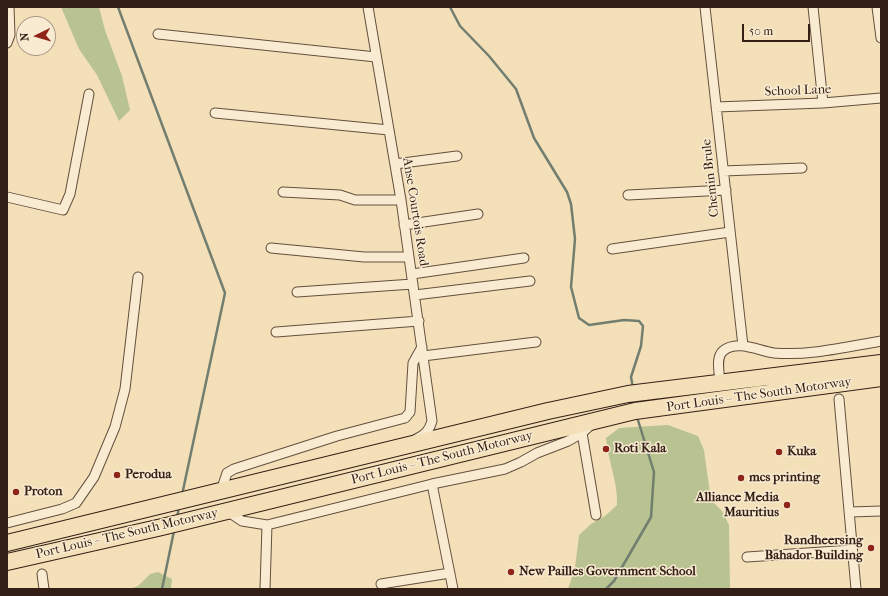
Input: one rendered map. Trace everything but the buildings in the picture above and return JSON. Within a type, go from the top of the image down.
[{"type":"highway","name":"Port Louis – The South Motorway","points":[[7,543],[608,398],[881,363]]},
{"type":"highway","name":"Port Louis – The South Motorway","points":[[7,562],[204,517],[603,418],[662,408],[881,378]]},
{"type":"street","points":[[7,43],[10,35],[9,7]]},
{"type":"street","name":"Anse Courtois Road","points":[[368,7],[401,200],[432,421]]},
{"type":"street","name":"Chemin Brule","points":[[705,7],[743,346]]},
{"type":"street","points":[[813,7],[823,103]]},
{"type":"street","points":[[877,7],[881,38]]},
{"type":"street","points":[[158,34],[376,57]]},
{"type":"street","points":[[7,197],[63,210],[70,194],[89,94]]},
{"type":"street","name":"School Lane","points":[[716,107],[823,103],[881,98]]},
{"type":"street","points":[[215,113],[389,130]]},
{"type":"street","points":[[395,164],[457,156]]},
{"type":"street","points":[[724,170],[802,168]]},
{"type":"street","points":[[628,195],[726,190]]},
{"type":"street","points":[[283,192],[340,195],[355,200],[401,200]]},
{"type":"street","points":[[404,225],[478,214]]},
{"type":"street","points":[[612,249],[730,232]]},
{"type":"street","points":[[271,248],[364,258],[409,257]]},
{"type":"street","points":[[412,274],[524,258]]},
{"type":"street","points":[[7,523],[62,509],[76,503],[94,477],[115,427],[125,389],[138,277]]},
{"type":"street","points":[[415,295],[530,281]]},
{"type":"street","points":[[297,292],[413,284]]},
{"type":"street","points":[[276,332],[419,321]]},
{"type":"street","points":[[720,384],[719,360],[722,351],[732,346],[743,346],[768,352],[792,355],[881,341]]},
{"type":"street","points":[[221,491],[227,473],[234,469],[337,436],[405,418],[410,412],[413,363],[423,351],[536,342]]},
{"type":"street","points":[[839,399],[856,589]]},
{"type":"street","points":[[226,511],[242,520],[267,525],[432,484],[505,469],[582,433],[603,418]]},
{"type":"street","points":[[432,421],[440,431],[460,433]]},
{"type":"street","points":[[386,451],[423,436],[430,429],[432,421]]},
{"type":"street","points":[[582,433],[596,515]]},
{"type":"street","points":[[432,484],[453,589]]},
{"type":"street","points":[[850,512],[881,511]]},
{"type":"street","points":[[265,589],[267,525]]},
{"type":"street","points":[[747,557],[852,550]]},
{"type":"street","points":[[381,584],[450,573]]},
{"type":"street","points":[[42,574],[44,589]]},
{"type":"green space","points":[[61,7],[99,7],[105,30],[122,76],[130,110],[119,121],[97,75],[79,49]]},
{"type":"green space","points":[[668,425],[698,436],[704,450],[711,500],[722,511],[729,525],[730,589],[568,589],[575,568],[579,535],[617,505],[616,488],[606,438],[619,428]]},
{"type":"green space","points":[[158,572],[172,579],[171,589],[130,589],[138,586],[150,574]]},
{"type":"waterway","points":[[118,7],[225,293],[182,495]]},
{"type":"waterway","points":[[450,7],[460,26],[489,56],[516,89],[534,138],[567,192],[571,204],[575,239],[571,287],[579,318],[589,325],[624,320],[639,321],[643,326],[641,346],[631,377],[633,388]]},
{"type":"waterway","points":[[606,589],[614,581],[651,517],[654,472],[637,417]]},
{"type":"waterway","points":[[177,518],[179,507]]},
{"type":"waterway","points":[[162,589],[174,531]]},
{"type":"place","name":"Roti Kala","points":[[606,449]]},
{"type":"place","name":"Kuka","points":[[779,452]]},
{"type":"place","name":"Perodua","points":[[117,475]]},
{"type":"place","name":"mcs printing","points":[[741,478]]},
{"type":"place","name":"Proton","points":[[16,492]]},
{"type":"place","name":"Alliance Media Mauritius","points":[[787,505]]},
{"type":"place","name":"Randheersing Bahador Building","points":[[871,548]]},
{"type":"place","name":"New Pailles Government School","points":[[511,572]]}]
